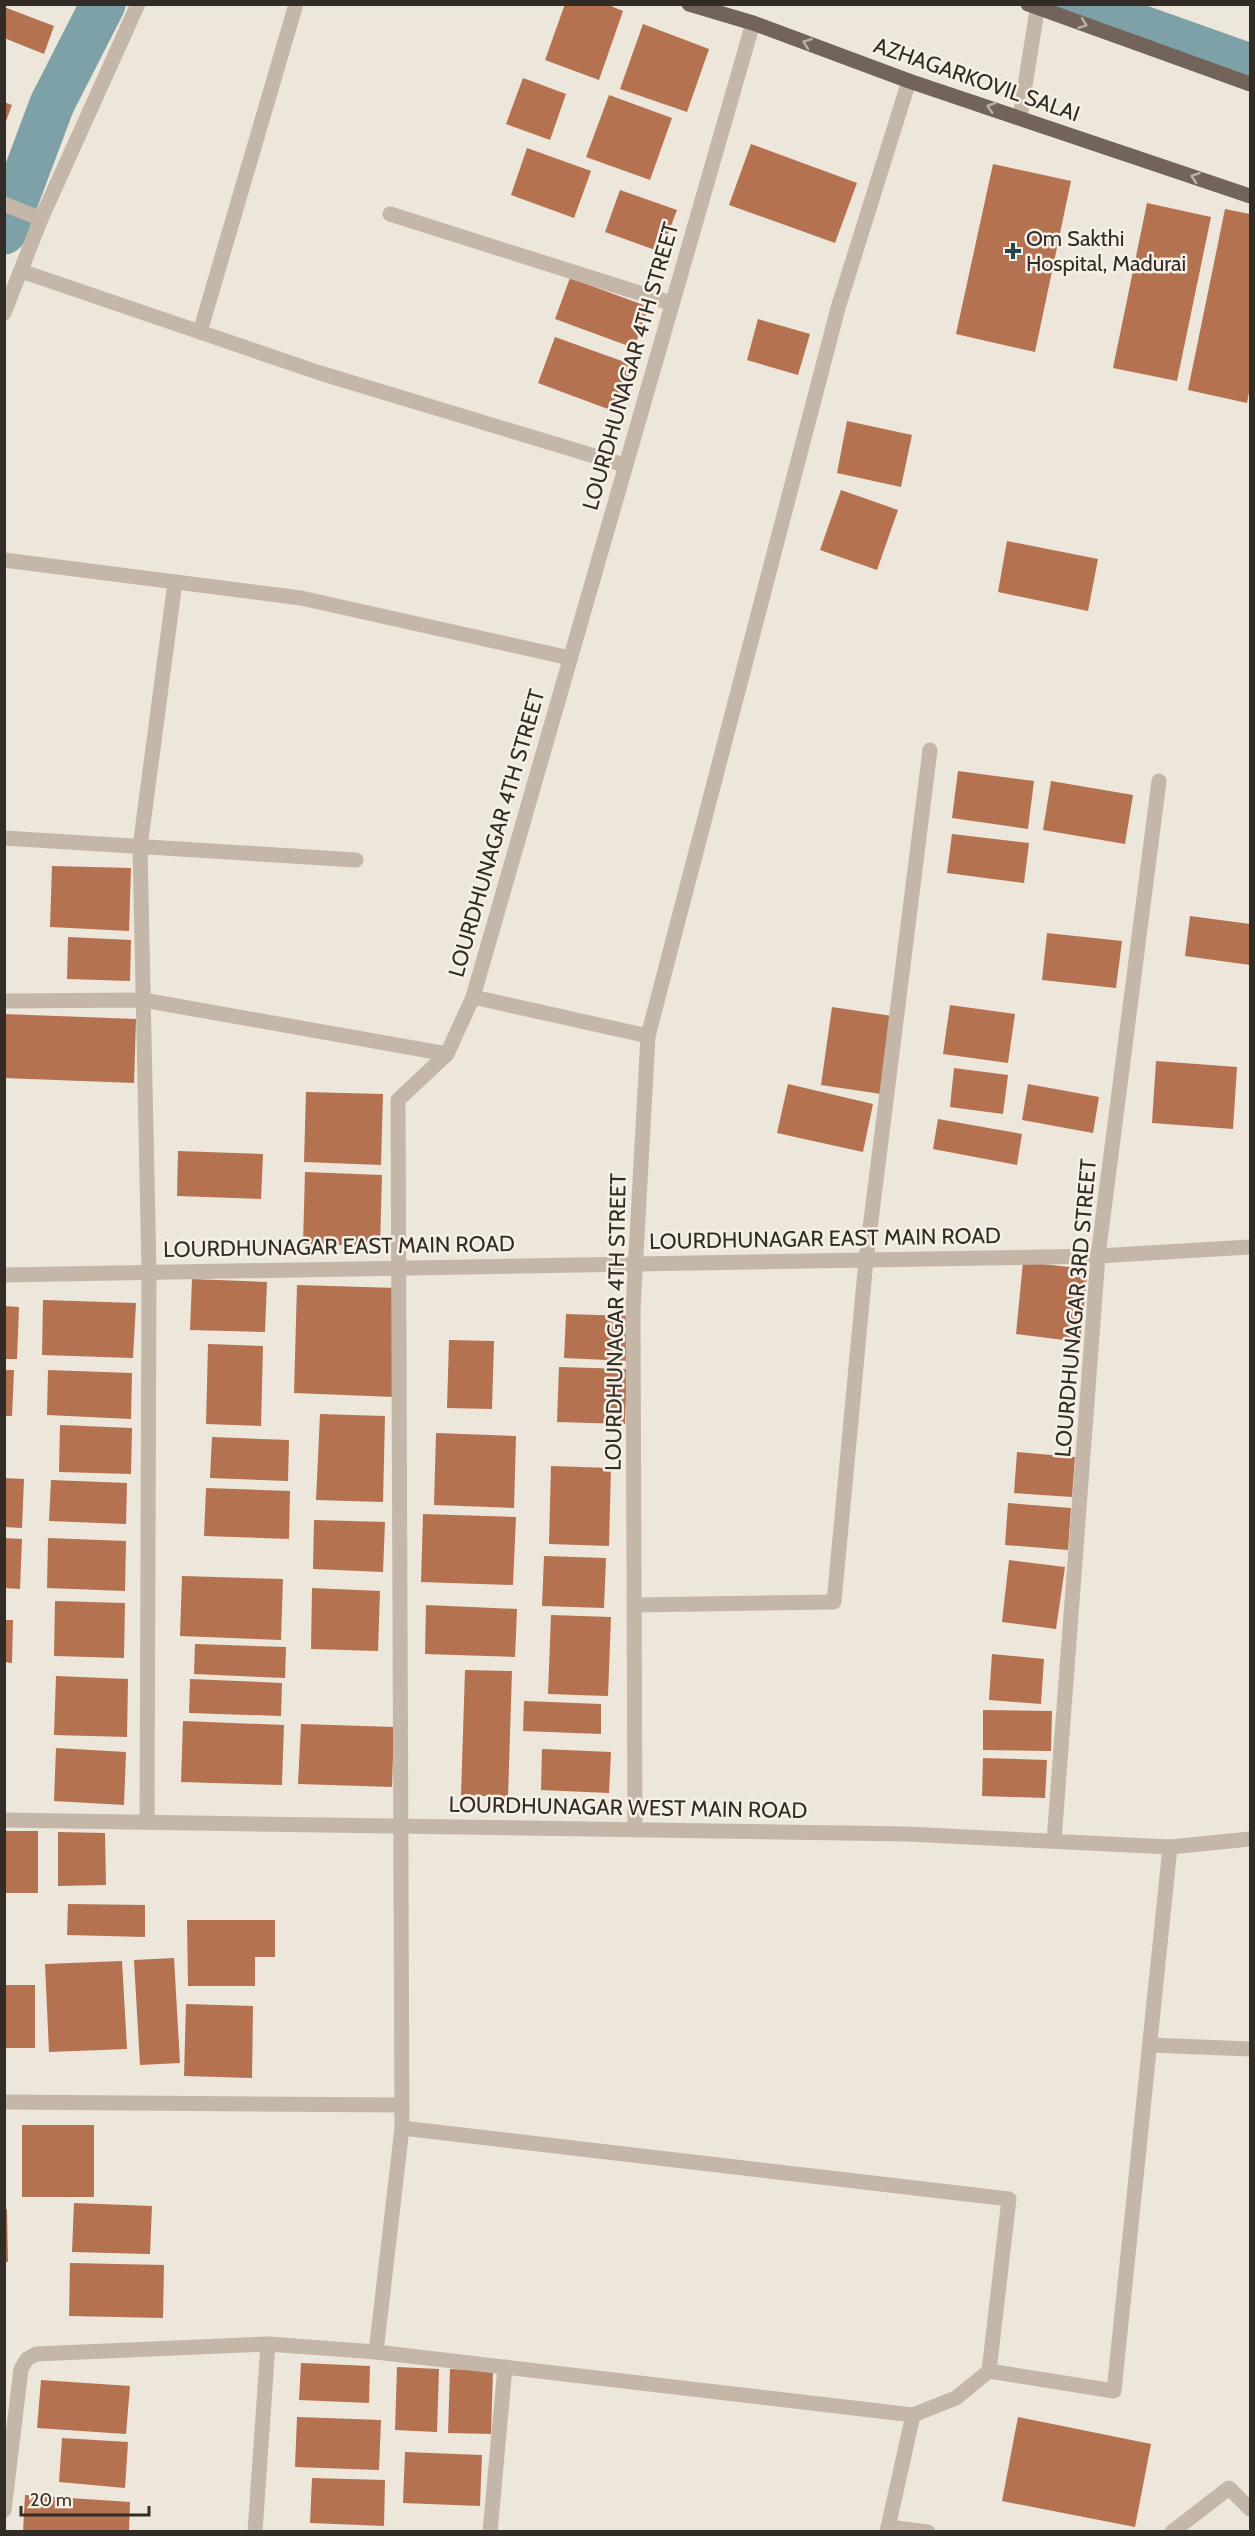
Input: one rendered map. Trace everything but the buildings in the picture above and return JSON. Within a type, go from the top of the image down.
[{"type":"main road","name":"AZHAGARKOVIL SALAI","points":[[689,4],[753,23],[909,81],[1251,196]]},
{"type":"main road","points":[[1034,5],[1251,84]]},
{"type":"street","points":[[4,313],[21,271],[35,216],[138,4]]},
{"type":"street","points":[[200,332],[296,4]]},
{"type":"street","points":[[1020,117],[1034,5]]},
{"type":"street","name":"LOURDHUNAGAR 4TH STREET","points":[[635,1830],[633,1310],[648,1036],[473,998],[624,465],[753,23]]},
{"type":"street","points":[[648,1036],[838,308],[909,81]]},
{"type":"street","points":[[4,204],[35,216]]},
{"type":"street","points":[[390,214],[671,303]]},
{"type":"street","points":[[21,271],[320,373],[624,465]]},
{"type":"street","points":[[4,560],[301,598],[570,658]]},
{"type":"street","points":[[147,1822],[149,1272],[140,847],[175,582]]},
{"type":"street","points":[[634,1605],[834,1602],[866,1260],[930,750]]},
{"type":"street","name":"LOURDHUNAGAR 3RD STREET","points":[[1054,1841],[1098,1256],[1159,781]]},
{"type":"street","points":[[4,838],[356,860]]},
{"type":"street","points":[[376,2352],[402,2128],[399,1826],[398,1100],[447,1054],[473,998]]},
{"type":"street","points":[[4,1001],[143,1000],[447,1054]]},
{"type":"street","name":"LOURDHUNAGAR EAST MAIN ROAD","points":[[4,1275],[1098,1256],[1251,1247]]},
{"type":"street","name":"LOURDHUNAGAR WEST MAIN ROAD","points":[[4,1820],[907,1834],[1170,1847],[1251,1839]]},
{"type":"street","points":[[989,2371],[1114,2391],[1170,1847]]},
{"type":"street","points":[[1150,2045],[1251,2049]]},
{"type":"street","points":[[4,2102],[402,2105]]},
{"type":"street","points":[[4,2510],[21,2369],[27,2359],[36,2354],[268,2344],[376,2352],[913,2415],[957,2398],[989,2371],[1009,2199],[402,2128]]},
{"type":"street","points":[[255,2532],[268,2344]]},
{"type":"street","points":[[490,2532],[505,2367]]},
{"type":"street","points":[[913,2415],[887,2530],[928,2532]]},
{"type":"street","points":[[1172,2532],[1229,2488],[1251,2509]]},
{"type":"waterway","points":[[4,232],[52,104],[103,4]]},
{"type":"waterway","points":[[1075,4],[1250,66]]},
{"type":"place","name":"Om Sakthi Hospital, Madurai","points":[[1013,251]]}]
